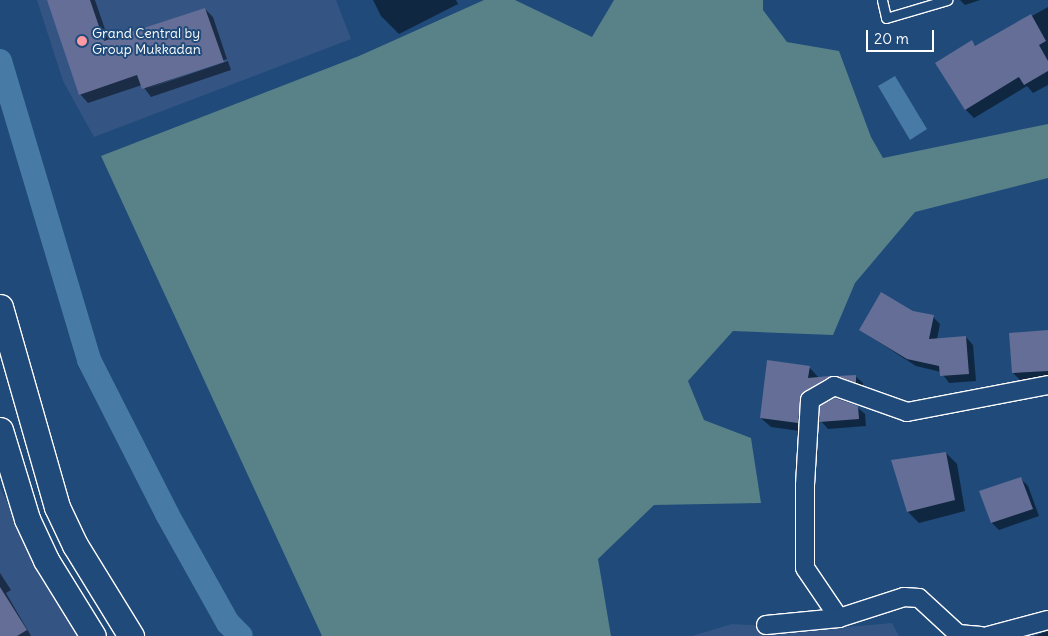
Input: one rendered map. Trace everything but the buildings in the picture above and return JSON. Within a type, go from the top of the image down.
[{"type":"main road","points":[[0,307],[57,507],[74,545],[131,636]]},
{"type":"main road","points":[[0,430],[27,519],[46,560],[93,636]]},
{"type":"street","points":[[839,618],[805,568],[805,485],[810,400],[834,386],[907,412],[1048,386]]},
{"type":"street","points":[[766,624],[839,618],[904,597],[919,598],[958,634],[981,636]]},
{"type":"street","points":[[988,636],[1048,620]]},
{"type":"lane","points":[[882,0],[886,18],[947,0]]},
{"type":"shaded area","points":[[37,0],[336,0],[351,39],[94,137],[63,81]]},
{"type":"shaded area","points":[[895,76],[927,129],[910,140],[878,86]]},
{"type":"shaded area","points":[[0,488],[77,636],[0,636]]},
{"type":"shaded area","points":[[892,623],[899,636],[692,636],[732,624],[826,629]]},
{"type":"green space","points":[[484,0],[515,0],[592,37],[614,0],[763,0],[763,10],[787,42],[839,51],[871,137],[883,158],[1048,124],[1048,178],[915,212],[855,283],[833,335],[733,331],[688,381],[704,420],[751,438],[761,503],[654,505],[598,559],[611,636],[322,636],[101,156],[359,56]]},
{"type":"waterway","points":[[0,61],[89,360],[167,514],[228,623],[241,636]]},
{"type":"place","name":"Grand Central by Group Mukkadan","points":[[82,41]]}]
